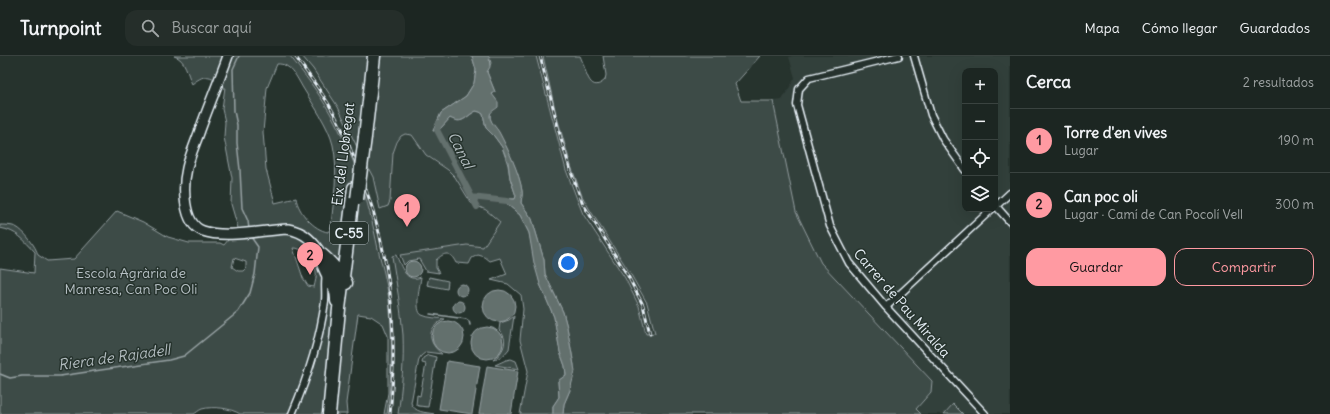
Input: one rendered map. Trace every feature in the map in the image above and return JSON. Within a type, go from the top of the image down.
[{"type":"highway","name":"Eix del Llobregat","points":[[329,414],[372,61]]},
{"type":"highway","points":[[324,257],[340,262],[349,257]]},
{"type":"highway","points":[[324,257],[328,274],[335,288],[337,298],[336,305],[342,310]]},
{"type":"highway","points":[[324,257],[346,282],[342,310]]},
{"type":"highway","points":[[328,274],[336,279],[341,280],[344,278],[347,275],[349,257]]},
{"type":"highway","name":"Eix del Llobregat","points":[[333,414],[342,310]]},
{"type":"street","points":[[228,56],[187,168],[185,188],[186,210],[194,224],[201,230],[222,234],[279,230],[292,230],[303,233],[312,240],[324,257]]},
{"type":"street","name":"Carrer de Pau Miralda","points":[[899,56],[809,78],[799,90],[797,105],[830,226],[849,263],[886,307],[985,414]]},
{"type":"street","points":[[914,56],[931,115],[943,139],[962,166]]},
{"type":"street","points":[[998,204],[1010,193]]},
{"type":"street","points":[[998,211],[1010,222]]},
{"type":"street","points":[[886,307],[989,212]]},
{"type":"street","points":[[292,414],[316,347],[325,301],[325,279],[328,274]]},
{"type":"shaded area","points":[[290,56],[302,56],[313,69],[338,107],[373,177],[380,208],[390,201],[393,153],[400,138],[403,135],[408,134],[412,135],[428,157],[448,170],[455,177],[471,203],[486,210],[500,223],[483,248],[467,245],[392,256],[403,335],[402,388],[398,414],[387,414],[390,393],[388,298],[366,198],[355,164],[329,111]]},
{"type":"shaded area","points":[[472,56],[489,56],[490,67],[487,72],[495,92],[492,94],[498,102],[498,107],[491,113],[490,118],[499,132],[516,169],[521,184],[521,203],[532,219],[544,260],[545,274],[563,312],[567,327],[575,371],[570,390],[564,404],[563,414],[553,414],[553,406],[559,397],[558,381],[566,375],[565,366],[560,352],[554,317],[540,284],[534,263],[529,233],[520,215],[508,205],[507,201],[510,199],[515,199],[516,196],[510,178],[508,162],[502,147],[486,128],[483,114],[476,111],[458,121],[450,118],[440,129],[433,131],[441,113],[466,96],[474,83],[476,70]]},
{"type":"shaded area","points":[[536,56],[543,56],[571,166],[582,196],[647,303],[655,333],[645,334],[639,306],[625,278],[583,214],[566,170]]},
{"type":"shaded area","points":[[792,56],[1010,56],[1010,414],[963,414],[953,404],[944,414],[921,414],[916,409],[931,392],[932,381],[821,263],[796,212],[773,101],[782,100],[795,78],[789,57]]},
{"type":"shaded area","points":[[413,261],[419,263],[421,269],[419,275],[413,277],[407,275],[405,269],[407,263]]},
{"type":"shaded area","points":[[460,284],[464,284],[468,290],[464,296],[460,296],[456,292],[456,288]]},
{"type":"shaded area","points":[[499,290],[510,295],[515,306],[510,317],[499,322],[488,317],[483,306],[488,295]]},
{"type":"shaded area","points":[[457,301],[461,301],[465,307],[461,313],[457,313],[453,309],[453,305]]},
{"type":"shaded area","points":[[448,321],[459,326],[464,337],[459,348],[448,353],[437,348],[432,337],[437,326]]},
{"type":"shaded area","points":[[487,327],[498,332],[503,343],[498,354],[487,359],[476,354],[471,343],[476,332]]},
{"type":"shaded area","points":[[447,361],[480,366],[472,414],[439,409]]},
{"type":"shaded area","points":[[487,366],[518,371],[511,414],[479,414]]},
{"type":"green space","name":"Escola Agrària de Manresa, Can Poc Oli","points":[[174,56],[290,56],[326,106],[347,146],[360,179],[370,213],[387,287],[390,313],[391,371],[387,414],[384,414],[388,393],[388,336],[383,324],[371,316],[358,314],[346,403],[347,414],[240,414],[227,409],[211,408],[202,409],[194,414],[0,414],[0,268],[34,273],[35,252],[20,237],[11,231],[0,228],[0,225],[12,226],[19,229],[32,243],[38,255],[47,261],[74,259],[117,211],[143,222],[168,237],[189,243],[220,243],[224,245],[238,228],[231,204],[232,178],[224,137],[225,122],[222,109],[225,87],[209,77],[197,80],[192,84],[186,67],[178,58]],"holes":[[[277,64],[286,66],[296,76],[320,115],[331,138],[335,155],[336,175],[331,227],[328,232],[317,228],[308,220],[300,209],[296,198],[275,203],[266,169],[263,132],[267,88]],[[293,248],[297,248],[305,253],[315,268],[316,275],[314,287],[308,286],[303,278]],[[234,258],[246,262],[246,268],[243,271],[238,271],[232,267]]]},
{"type":"green space","points":[[302,56],[472,56],[476,70],[474,83],[466,96],[441,113],[433,131],[440,129],[450,118],[458,121],[476,111],[483,114],[486,128],[502,147],[516,196],[515,199],[510,199],[507,202],[508,205],[520,215],[529,233],[540,284],[554,317],[560,352],[565,366],[566,375],[558,381],[559,397],[553,406],[553,414],[520,414],[528,371],[520,340],[523,309],[521,295],[508,284],[491,280],[507,274],[500,258],[490,261],[485,257],[478,255],[472,258],[469,264],[456,263],[452,256],[445,254],[436,260],[436,268],[439,273],[426,271],[419,259],[408,261],[404,265],[400,255],[467,245],[483,247],[500,222],[486,210],[471,203],[455,177],[448,170],[426,155],[412,135],[405,134],[401,136],[397,142],[393,153],[390,201],[388,206],[380,209],[373,177],[338,107],[313,69]]},
{"type":"green space","points":[[489,56],[536,56],[566,170],[577,199],[583,214],[625,278],[639,306],[646,334],[655,333],[647,303],[582,196],[571,166],[556,114],[543,56],[580,56],[588,78],[595,85],[605,80],[606,75],[603,56],[760,56],[735,84],[741,101],[773,101],[796,212],[821,263],[932,381],[931,392],[916,409],[921,414],[563,414],[564,404],[570,390],[574,365],[567,327],[563,312],[545,274],[544,260],[532,219],[521,203],[521,185],[516,170],[499,133],[490,118],[492,94],[495,92],[487,72],[491,63]]},
{"type":"green space","points":[[396,255],[402,269],[408,276],[411,278],[421,277],[418,298],[418,308],[420,313],[427,317],[445,319],[434,327],[431,336],[437,350],[442,354],[426,352],[419,359],[411,403],[415,409],[434,414],[398,414],[401,394],[403,335],[392,256]]},
{"type":"green space","points":[[429,277],[448,281],[447,289],[427,285]]},
{"type":"green space","points":[[514,316],[509,349],[502,357],[493,360],[500,354],[505,342],[499,330],[500,323],[509,320]]},
{"type":"green space","points":[[428,355],[436,357],[428,407],[416,405],[417,395],[420,396],[426,364],[422,363],[423,358]]},
{"type":"green space","points":[[511,359],[516,361],[519,369],[495,365],[506,360]]},
{"type":"green space","points":[[953,404],[963,414],[944,414]]},
{"type":"waterway","name":"Riera de Rajadell","points":[[239,56],[233,69],[234,111],[237,125],[242,208],[248,221],[249,229]]},
{"type":"waterway","name":"Canal","points":[[439,123],[437,130],[477,207]]},
{"type":"waterway","name":"Canal","points":[[471,197],[507,201],[515,204]]},
{"type":"waterway","name":"Riera de Rajadell","points":[[0,374],[10,378],[22,376],[60,376],[169,360],[184,356],[238,312],[250,293],[255,274],[258,247],[251,237]]},
{"type":"waterway","points":[[430,314],[466,319],[469,321],[470,325]]},
{"type":"railway","points":[[295,56],[324,97],[339,123],[349,144],[376,221],[384,252],[392,315],[393,380],[390,414]]},
{"type":"railway","points":[[540,56],[561,139],[583,204],[628,276],[643,305],[650,334]]},
{"type":"place","name":"Torre d'en vives","points":[[407,227]]},
{"type":"place","name":"Can poc oli","points":[[310,275]]}]
